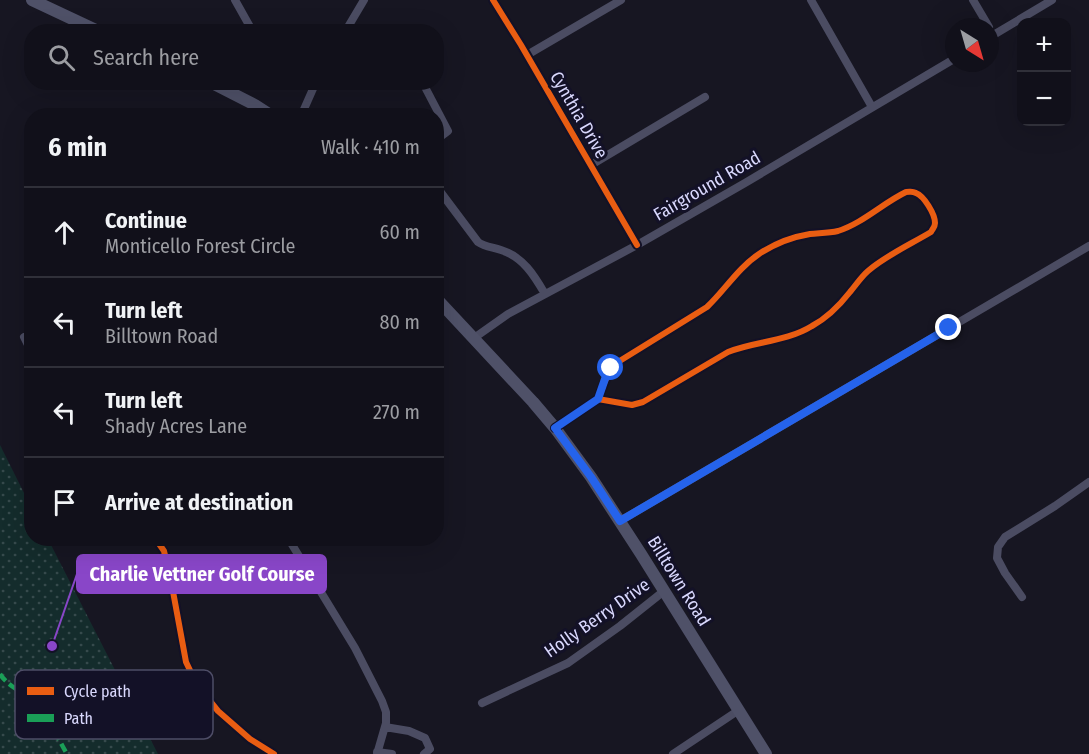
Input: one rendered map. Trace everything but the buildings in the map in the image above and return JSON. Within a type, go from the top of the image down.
[{"type":"main road","points":[[32,0],[83,24]]},
{"type":"main road","points":[[226,90],[260,108]]},
{"type":"main road","name":"Billtown Road","points":[[444,306],[533,402],[591,477],[766,754]]},
{"type":"street","points":[[235,0],[248,24]]},
{"type":"street","points":[[350,24],[364,0]]},
{"type":"street","name":"Cynthia Drive","points":[[493,0],[637,245]]},
{"type":"street","points":[[527,56],[621,0]]},
{"type":"street","points":[[811,0],[872,107]]},
{"type":"street","points":[[973,0],[983,18]]},
{"type":"street","points":[[999,28],[1052,0]]},
{"type":"street","name":"Fairground Road","points":[[474,338],[508,314],[637,245],[945,64]]},
{"type":"street","points":[[305,108],[312,90]]},
{"type":"street","points":[[427,90],[436,108]]},
{"type":"street","points":[[591,165],[705,97]]},
{"type":"street","points":[[555,428],[598,399],[606,376],[618,362],[707,307],[759,254],[792,238],[837,231],[848,227],[906,192],[912,191],[922,197],[935,221],[931,232],[869,270],[839,305],[813,326],[779,340],[743,346],[728,352],[643,402],[632,405],[598,399]]},
{"type":"street","points":[[444,197],[478,242],[516,257],[533,274],[544,294]]},
{"type":"street","points":[[620,521],[1089,246]]},
{"type":"street","points":[[1022,597],[997,558],[998,547],[1005,537],[1089,482]]},
{"type":"street","points":[[161,546],[164,551],[189,670]]},
{"type":"street","points":[[293,546],[355,648],[382,701],[386,712],[385,727],[377,753],[392,754]]},
{"type":"street","name":"Holly Berry Drive","points":[[482,702],[568,663],[664,591]]},
{"type":"street","points":[[213,705],[250,739],[274,754]]},
{"type":"street","points":[[673,754],[739,710]]},
{"type":"street","points":[[385,727],[409,731],[425,738],[430,749],[424,754]]},
{"type":"green space","points":[[0,445],[24,493],[24,546],[52,546],[115,670],[15,670],[15,739],[150,739],[158,754],[0,754]]},
{"type":"marked path","points":[[0,674],[15,688]]},
{"type":"marked path","points":[[59,739],[67,754]]},
{"type":"cycle path","points":[[493,0],[637,245]]},
{"type":"cycle path","points":[[555,428],[598,399],[632,405],[643,402],[728,352],[792,335],[817,323],[837,307],[863,276],[875,266],[931,232],[935,223],[929,206],[919,195],[906,192],[864,218],[835,232],[797,237],[765,250],[751,260],[707,307],[618,362],[608,375],[598,399]]},
{"type":"cycle path","points":[[161,546],[164,551],[186,662],[190,670]]},
{"type":"cycle path","points":[[213,705],[250,739],[274,754]]},
{"type":"place","name":"Charlie Vettner Golf Course","points":[[52,646]]},
{"type":"route","points":[[611,368],[598,399],[555,428],[620,521],[949,328]]}]
